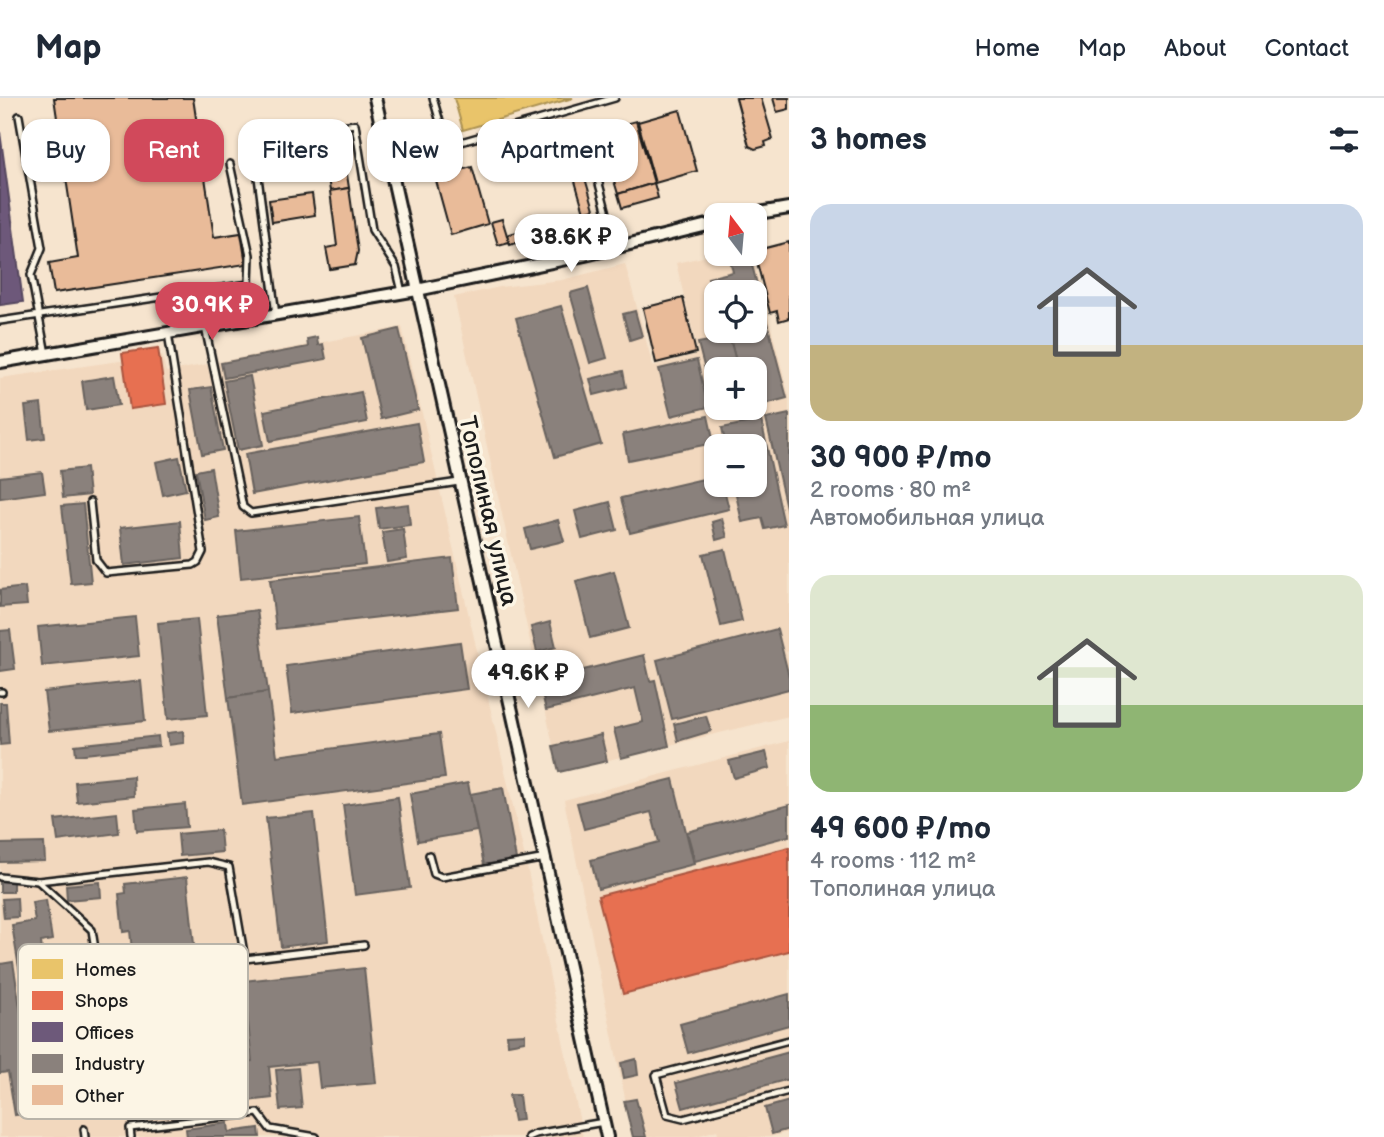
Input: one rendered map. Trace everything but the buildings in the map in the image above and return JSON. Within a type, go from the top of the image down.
[{"type":"street","name":"Тополиная улица","points":[[375,98],[459,482],[547,858],[607,1137]]},
{"type":"street","points":[[767,212],[789,208]]},
{"type":"street","points":[[0,362],[402,293],[616,248],[704,226]]},
{"type":"lane","points":[[433,98],[447,146],[615,98]]},
{"type":"lane","points":[[19,116],[42,248],[31,275],[46,354]]},
{"type":"lane","points":[[276,315],[253,139],[355,124],[372,230],[396,267],[402,293]]},
{"type":"lane","points":[[230,164],[250,255],[249,284],[257,318]]},
{"type":"lane","points":[[598,182],[616,248]]},
{"type":"lane","points":[[0,321],[249,284]]},
{"type":"lane","points":[[205,327],[243,507],[246,510],[251,513],[459,482]]},
{"type":"lane","points":[[90,502],[96,560],[106,573],[193,565],[202,558],[168,333]]},
{"type":"lane","points":[[429,855],[434,874],[442,877],[547,858]]},
{"type":"lane","points":[[0,877],[38,881],[208,862],[229,867],[242,944]]},
{"type":"lane","points":[[38,881],[92,930],[94,944]]},
{"type":"lane","points":[[248,959],[364,945]]},
{"type":"lane","points":[[789,1040],[656,1075],[667,1115],[683,1119],[789,1091]]},
{"type":"lane","points":[[248,1114],[258,1113],[270,1129],[271,1137]]},
{"type":"lane","points":[[131,1137],[130,1128],[207,1119]]},
{"type":"lane","points":[[528,1137],[604,1122]]},
{"type":"lane","points":[[84,1129],[85,1137]]},
{"type":"lane","points":[[270,1129],[316,1137]]},
{"type":"shaded area","points":[[704,257],[704,266],[755,266],[759,280],[704,280],[704,343],[767,343],[767,312],[789,396],[789,651],[786,652],[789,663],[789,716],[559,772],[454,297],[500,287],[562,280],[625,264],[653,366],[698,354],[676,263]]},
{"type":"shaded area","points":[[402,327],[526,862],[583,1137],[0,1137],[0,378],[162,355],[166,372]]},
{"type":"shaded area","points":[[789,741],[789,1132],[770,1137],[719,1137],[717,1130],[693,1137],[633,1137],[564,800]]}]
